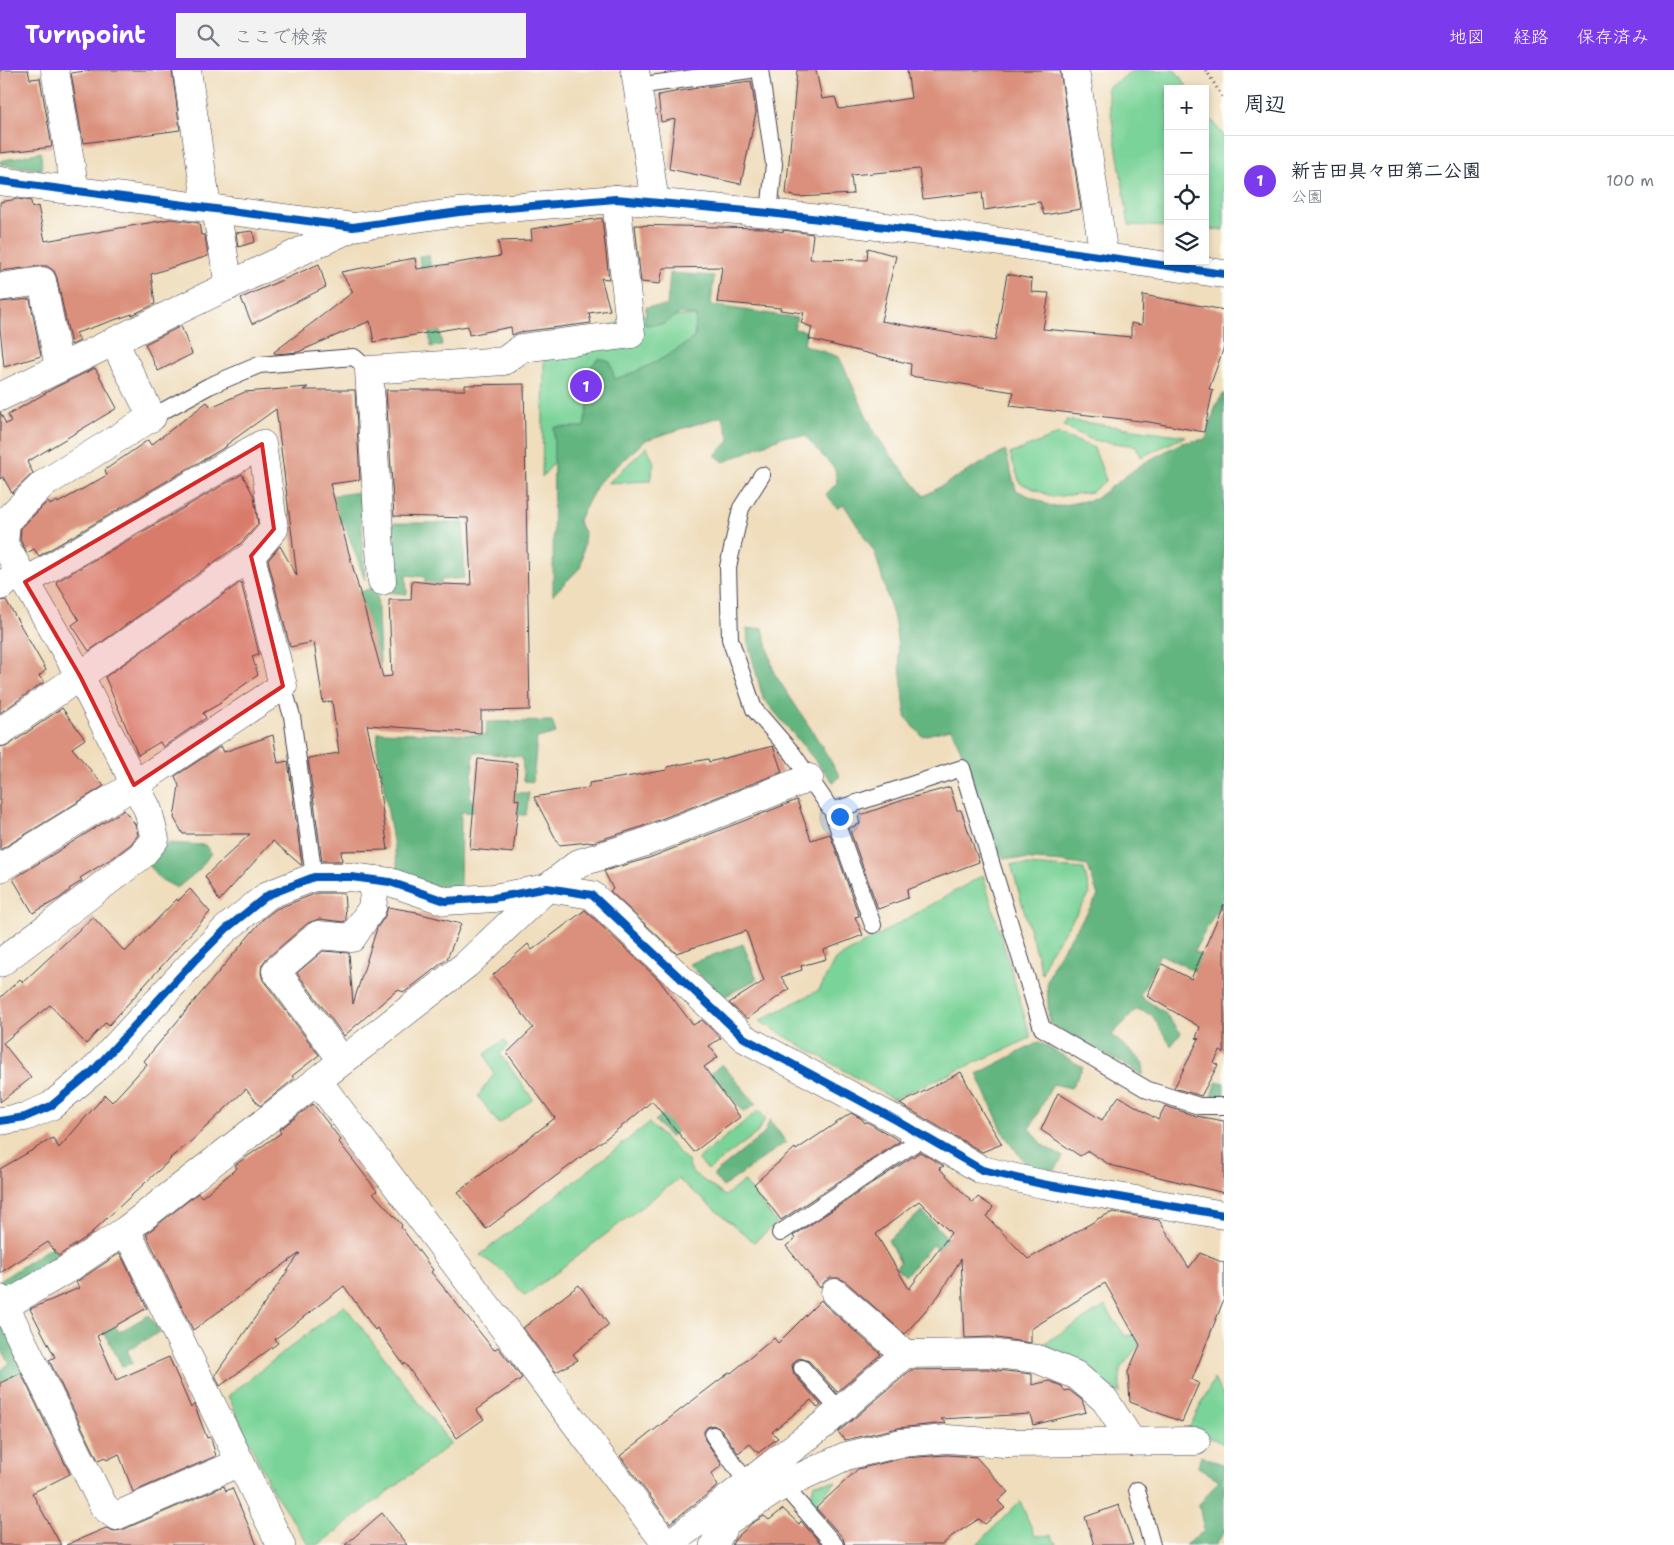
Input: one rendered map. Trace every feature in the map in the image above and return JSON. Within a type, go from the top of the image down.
[{"type":"street","points":[[55,70],[75,191]]},
{"type":"street","points":[[187,70],[211,208],[229,286]]},
{"type":"street","points":[[1075,70],[1104,256]]},
{"type":"street","points":[[636,78],[655,202]]},
{"type":"street","points":[[0,181],[353,227],[459,212],[616,199],[769,213],[1104,256],[1224,274]]},
{"type":"street","points":[[382,580],[369,370],[504,361],[522,348],[631,334],[616,199]]},
{"type":"street","points":[[0,397],[353,227]]},
{"type":"street","points":[[0,287],[42,281],[59,368]]},
{"type":"street","points":[[0,962],[142,856],[154,839],[148,810],[80,676],[15,581],[4,544],[6,521],[42,485],[152,417],[114,342]]},
{"type":"street","points":[[0,732],[252,556],[274,529],[262,444],[15,581]]},
{"type":"street","points":[[0,868],[134,785],[283,686],[252,556]]},
{"type":"street","points":[[240,1462],[116,1516],[104,1506],[2,1305],[69,1268],[126,1230],[467,964],[547,888],[579,863],[643,843],[809,778]]},
{"type":"street","points":[[0,1121],[25,1117],[50,1106],[94,1071],[194,960],[226,929],[268,895],[314,877],[351,877],[390,882],[445,901],[494,898],[547,888],[592,895],[744,1038],[982,1170],[1042,1184],[1224,1215]]},
{"type":"street","points":[[342,1060],[276,972],[318,935],[352,938],[372,908],[376,880]]},
{"type":"street","points":[[316,1080],[667,1545],[840,1411],[905,1354],[988,1353],[1037,1359],[1076,1375],[1105,1400],[1132,1442]]},
{"type":"street","points":[[126,1230],[281,1545]]},
{"type":"street","points":[[834,1293],[905,1354]]},
{"type":"street","points":[[714,1545],[726,1522],[783,1485],[846,1456],[901,1443],[947,1439],[1004,1442],[1196,1441]]},
{"type":"lane","points":[[636,78],[750,70]]},
{"type":"lane","points":[[760,70],[774,164],[769,213]]},
{"type":"lane","points":[[152,417],[209,386],[259,365],[354,356],[369,370]]},
{"type":"lane","points":[[762,475],[741,508],[728,567],[730,639],[754,709],[793,754],[832,811],[873,925]]},
{"type":"lane","points":[[283,686],[292,716],[314,877]]},
{"type":"lane","points":[[832,811],[962,768],[1042,1028],[1148,1090],[1199,1106],[1224,1106]]},
{"type":"lane","points":[[780,1233],[924,1137]]},
{"type":"lane","points":[[802,1368],[840,1411]]},
{"type":"lane","points":[[713,1435],[748,1484]]},
{"type":"lane","points":[[783,1485],[835,1545]]},
{"type":"lane","points":[[1137,1490],[1152,1545]]},
{"type":"path","points":[[1206,70],[1224,100]]},
{"type":"highlighted area","points":[[262,444],[274,529],[251,556],[283,686],[134,785],[80,676],[25,582]]},
{"type":"green space","points":[[1135,70],[1175,70],[1186,85],[1164,85],[1164,227],[1129,225],[1107,88]]},
{"type":"green space","points":[[1209,116],[1224,136],[1224,230],[1209,229]]},
{"type":"green space","points":[[41,152],[42,170],[0,164],[0,161]]},
{"type":"green space","points":[[429,255],[442,346],[431,347],[419,256]]},
{"type":"green space","points":[[670,273],[714,276],[711,305],[797,318],[794,329],[806,331],[804,345],[839,357],[877,436],[924,496],[1005,450],[1016,490],[1053,507],[1095,499],[1142,464],[1181,443],[1206,439],[1216,405],[1224,393],[1224,898],[1194,951],[1216,963],[1208,978],[1160,954],[1140,996],[1164,1012],[1181,1033],[1171,1046],[1152,1015],[1137,1009],[1112,1035],[1144,1063],[1143,1075],[1049,1023],[1047,981],[1055,961],[1098,896],[1088,866],[1063,862],[1004,858],[994,843],[967,763],[951,729],[922,736],[906,718],[895,623],[875,553],[844,505],[837,508],[826,494],[837,483],[835,469],[805,436],[784,436],[724,462],[715,455],[730,440],[722,416],[646,440],[599,482],[578,521],[585,534],[581,567],[553,595],[554,427],[584,427],[590,394],[580,377],[599,358],[610,362],[615,379],[657,361],[695,337],[696,316],[680,313],[664,324],[645,325],[646,307],[667,306]]},
{"type":"green space","points":[[636,315],[697,316],[692,351],[608,398],[542,477],[544,355]]},
{"type":"green space","points":[[1066,420],[1186,436],[1141,457],[1136,446],[1092,440],[1064,426]]},
{"type":"green space","points":[[1059,434],[1094,448],[1106,480],[1092,492],[1053,497],[1020,483],[1010,454]]},
{"type":"green space","points":[[647,447],[654,463],[650,481],[608,483]]},
{"type":"green space","points":[[360,492],[365,580],[344,523],[325,524],[321,497]]},
{"type":"green space","points":[[386,523],[464,523],[464,578],[441,580],[440,594],[425,594],[425,577],[406,575],[407,594],[387,592]]},
{"type":"green space","points":[[377,586],[381,688],[355,594]]},
{"type":"green space","points":[[763,628],[774,673],[840,776],[834,783],[763,698],[748,643],[747,629]]},
{"type":"green space","points":[[552,721],[556,733],[537,738],[533,782],[524,781],[522,757],[474,752],[470,801],[496,804],[496,792],[529,793],[526,815],[461,812],[460,886],[435,887],[398,870],[377,748],[378,732],[486,735],[487,722]]},
{"type":"green space","points":[[166,843],[205,845],[211,853],[199,870],[177,888],[158,878],[150,866]]},
{"type":"green space","points":[[1011,864],[1084,869],[1090,894],[1048,955],[1042,974]]},
{"type":"green space","points":[[983,875],[1031,1038],[893,1099],[759,1021],[819,990],[835,960]]},
{"type":"green space","points":[[743,944],[757,979],[722,998],[689,964]]},
{"type":"green space","points":[[504,1040],[508,1045],[500,1054],[533,1099],[499,1124],[478,1096],[494,1074],[485,1054]]},
{"type":"green space","points":[[1039,1042],[1083,1067],[1071,1088],[1053,1084],[1030,1128],[1042,1145],[1063,1157],[1055,1170],[1028,1167],[1005,1136],[977,1074]]},
{"type":"green space","points":[[722,1064],[756,1104],[744,1112],[717,1080],[677,1113],[684,1124],[671,1138],[655,1121]]},
{"type":"green space","points":[[1217,1081],[1224,1083],[1224,1096],[1212,1096]]},
{"type":"green space","points":[[759,1110],[765,1119],[757,1133],[708,1170],[698,1159]]},
{"type":"green space","points":[[770,1120],[786,1142],[723,1187],[713,1175],[764,1134]]},
{"type":"green space","points":[[649,1123],[688,1161],[692,1172],[725,1196],[744,1181],[777,1223],[754,1242],[678,1179],[525,1296],[504,1272],[480,1255]]},
{"type":"green space","points":[[922,1211],[963,1254],[956,1263],[932,1245],[905,1276],[896,1267],[900,1262],[888,1240]]},
{"type":"green space","points":[[54,1245],[62,1259],[5,1292],[0,1281]]},
{"type":"green space","points":[[344,1305],[451,1444],[318,1545],[309,1545],[270,1486],[228,1396]]},
{"type":"green space","points":[[1105,1306],[1125,1336],[1148,1333],[1120,1369],[1120,1393],[1092,1374],[1076,1359],[1043,1344]]},
{"type":"green space","points":[[149,1315],[160,1332],[127,1350],[133,1363],[122,1366],[104,1332],[114,1324],[119,1332]]},
{"type":"green space","points":[[3,1325],[27,1373],[0,1386],[0,1371],[10,1363],[0,1347],[0,1327]]},
{"type":"green space","points":[[1214,1379],[1224,1398],[1224,1444],[1189,1428]]},
{"type":"green space","points":[[1201,1455],[1224,1465],[1224,1533],[1215,1545],[1185,1545],[1204,1531],[1199,1505],[1219,1480],[1198,1467]]},
{"type":"green space","points":[[836,1482],[817,1501],[844,1529],[837,1531],[810,1502],[814,1483]]},
{"type":"green space","points":[[1020,1501],[1035,1536],[1051,1535],[1057,1545],[977,1545]]},
{"type":"building","points":[[0,70],[28,70],[30,79],[40,78],[52,147],[0,153]]},
{"type":"building","points":[[92,70],[172,70],[180,130],[83,143],[71,73]]},
{"type":"building","points":[[797,70],[816,70],[822,99],[835,97],[839,109],[911,98],[907,70],[1060,70],[1081,209],[1044,215],[1040,202],[984,210],[982,192],[923,199],[919,169],[851,175],[853,194],[798,197],[786,194]]},
{"type":"building","points":[[751,81],[756,112],[741,184],[669,169],[675,119],[661,122],[658,95]]},
{"type":"building","points":[[17,199],[31,201],[32,208],[38,206],[45,241],[171,219],[199,223],[201,235],[205,235],[208,256],[151,274],[155,304],[132,315],[76,333],[80,341],[71,345],[54,271],[47,266],[40,266],[0,271],[0,202]]},
{"type":"building","points":[[602,218],[609,279],[601,278],[610,310],[589,313],[591,323],[520,332],[512,335],[511,327],[469,335],[468,326],[374,342],[370,321],[298,352],[275,354],[274,352],[353,292],[341,272],[415,258],[417,269],[501,256],[498,241],[532,240],[531,229]]},
{"type":"building","points":[[635,225],[763,228],[783,232],[783,230],[813,234],[810,259],[867,260],[868,248],[896,256],[881,321],[995,341],[1007,274],[1032,279],[1031,292],[1049,293],[1043,329],[1131,337],[1131,323],[1142,325],[1143,295],[1224,310],[1224,347],[1209,389],[1213,390],[1204,432],[1149,422],[1010,406],[1014,392],[910,376],[911,364],[809,339],[812,327],[801,323],[804,313],[780,310],[781,308],[717,302],[722,267],[663,268],[660,284],[641,282]]},
{"type":"building","points":[[253,231],[255,242],[238,247],[236,233]]},
{"type":"building","points":[[319,264],[326,287],[252,324],[241,298]]},
{"type":"building","points":[[30,299],[41,356],[4,367],[0,328],[0,302]]},
{"type":"building","points":[[181,326],[192,354],[158,371],[145,344]]},
{"type":"building","points":[[95,368],[117,408],[27,462],[33,473],[12,493],[3,477],[0,479],[0,412],[6,424],[11,421],[8,415],[56,387]]},
{"type":"building","points":[[524,384],[530,710],[481,711],[481,733],[367,725],[377,770],[388,850],[341,851],[342,861],[322,861],[308,758],[339,753],[332,701],[323,703],[314,642],[290,647],[268,560],[280,546],[297,576],[276,409],[227,446],[39,556],[34,549],[27,553],[20,540],[21,528],[48,501],[50,505],[57,501],[58,503],[107,475],[105,470],[148,440],[151,445],[207,402],[211,407],[245,392],[308,387],[303,390],[355,390],[360,480],[330,484],[383,677],[392,676],[389,600],[411,600],[412,581],[471,585],[468,518],[394,516],[386,390],[465,390],[465,385]]},
{"type":"building","points":[[242,474],[254,496],[258,524],[240,544],[89,651],[72,625],[79,620],[56,582]]},
{"type":"building","points":[[241,582],[259,654],[252,656],[258,675],[221,703],[203,713],[206,718],[163,747],[160,742],[138,755],[105,677]]},
{"type":"building","points":[[6,600],[46,670],[39,676],[44,682],[0,713],[0,601]]},
{"type":"building","points":[[62,708],[85,739],[72,748],[104,786],[0,850],[0,747],[9,745]]},
{"type":"building","points":[[273,735],[278,763],[288,761],[302,865],[273,841],[219,901],[205,876],[250,834],[183,834],[174,818],[179,786],[175,776],[221,746],[224,752]]},
{"type":"building","points":[[773,746],[782,772],[638,828],[590,843],[559,845],[534,797],[589,788],[589,783],[667,770],[667,767],[708,759],[709,762]]},
{"type":"building","points":[[478,759],[517,763],[515,800],[519,799],[513,853],[470,849]]},
{"type":"building","points":[[950,787],[957,810],[961,810],[979,862],[907,890],[908,898],[878,909],[849,828],[860,824],[858,816],[903,800]]},
{"type":"building","points":[[797,800],[811,840],[830,834],[859,916],[855,917],[863,935],[824,950],[826,959],[801,966],[802,970],[781,977],[789,989],[747,1019],[729,1003],[764,981],[746,931],[676,953],[610,891],[613,889],[604,871],[649,858]]},
{"type":"building","points":[[124,810],[135,824],[138,835],[131,844],[80,878],[82,881],[69,889],[60,898],[33,913],[13,879]]},
{"type":"building","points":[[190,889],[210,912],[109,1025],[106,1022],[86,1044],[50,1005],[3,1043],[31,1078],[0,1102],[0,998],[20,979],[23,982],[93,917],[125,952],[177,899],[178,901]]},
{"type":"building","points":[[317,893],[344,893],[346,919],[344,922],[319,919],[308,923],[266,959],[262,965],[261,973],[263,980],[319,1055],[292,1076],[294,1079],[260,1106],[246,1089],[187,1145],[170,1158],[93,1233],[58,1256],[48,1242],[0,1273],[0,1169],[53,1138],[59,1148],[105,1095],[112,1102],[147,1064],[144,1061],[263,919],[276,909]]},
{"type":"building","points":[[1224,904],[1224,1053],[1220,1051],[1214,1063],[1218,1065],[1201,1096],[1174,1088],[1199,1039],[1196,1038],[1200,1027],[1147,996],[1162,964],[1191,979]]},
{"type":"building","points":[[388,907],[417,912],[461,924],[447,959],[405,992],[397,990],[344,1036],[297,973],[323,951],[349,953],[353,1004],[377,928],[385,916]]},
{"type":"building","points":[[585,910],[659,980],[693,1025],[702,1020],[721,1038],[709,1046],[718,1057],[704,1067],[740,1117],[694,1152],[652,1101],[630,1120],[486,1229],[458,1192],[555,1118],[507,1053],[533,1028],[493,975],[528,944],[532,950]]},
{"type":"building","points":[[961,1072],[1002,1144],[982,1152],[900,1104]]},
{"type":"building","points":[[1058,1093],[1102,1120],[1119,1096],[1158,1120],[1165,1106],[1196,1116],[1224,1121],[1224,1193],[1110,1165],[1088,1151],[1080,1156],[1041,1130]]},
{"type":"building","points":[[313,1104],[341,1140],[339,1142],[377,1191],[373,1193],[402,1225],[401,1227],[433,1270],[431,1272],[494,1350],[498,1347],[522,1378],[476,1410],[484,1419],[457,1438],[405,1363],[404,1365],[377,1328],[375,1330],[344,1286],[275,1339],[278,1343],[220,1386],[215,1375],[300,1253],[193,1330],[146,1234],[198,1193],[202,1197],[237,1168],[235,1165],[281,1133],[279,1130]]},
{"type":"building","points":[[851,1113],[862,1119],[865,1123],[867,1122],[900,1141],[781,1220],[754,1184],[795,1148],[796,1150]]},
{"type":"building","points":[[920,1152],[944,1166],[939,1168],[973,1203],[978,1197],[993,1207],[987,1217],[1028,1259],[1097,1219],[1113,1212],[1159,1220],[1189,1268],[1200,1253],[1224,1263],[1224,1299],[1192,1380],[1199,1383],[1182,1422],[1130,1402],[1128,1372],[1140,1345],[1105,1283],[1031,1329],[1031,1343],[990,1337],[965,1338],[961,1259],[939,1295],[905,1334],[845,1281],[838,1278],[830,1278],[820,1288],[786,1246],[795,1239],[793,1236]],"holes":[[[919,1201],[951,1233],[909,1289],[876,1234]]]},
{"type":"building","points":[[120,1253],[147,1308],[97,1336],[116,1380],[169,1357],[191,1408],[194,1404],[207,1438],[210,1437],[211,1439],[216,1456],[133,1492],[119,1454],[107,1460],[105,1457],[98,1460],[49,1360],[55,1357],[30,1309],[79,1288],[76,1282]]},
{"type":"building","points":[[579,1285],[609,1325],[573,1354],[578,1360],[556,1372],[523,1328]]},
{"type":"building","points":[[821,1300],[881,1354],[837,1392],[809,1361],[800,1358],[796,1360],[792,1365],[794,1374],[821,1405],[818,1408],[811,1400],[772,1432],[778,1438],[758,1453],[750,1444],[738,1453],[721,1429],[713,1425],[707,1427],[704,1431],[705,1440],[722,1465],[711,1474],[718,1486],[670,1523],[620,1456],[731,1373],[774,1338],[778,1343]]},
{"type":"building","points":[[987,1369],[1032,1374],[1032,1385],[1049,1381],[1062,1386],[1064,1391],[1069,1390],[1082,1400],[1086,1412],[1033,1425],[1030,1414],[941,1419],[946,1423],[898,1428],[845,1440],[838,1432],[911,1370]]},
{"type":"building","points":[[21,1373],[70,1474],[32,1493],[61,1545],[0,1545],[0,1383]]},
{"type":"building","points":[[947,1455],[976,1457],[1008,1492],[998,1501],[1005,1508],[985,1524],[979,1519],[952,1536],[942,1545],[845,1545],[843,1538],[816,1508],[858,1469],[903,1458]]},
{"type":"building","points":[[224,1486],[226,1491],[232,1488],[257,1545],[66,1545],[106,1528],[114,1531],[122,1530]]},
{"type":"building","points":[[1119,1505],[1133,1545],[1094,1545],[1085,1517]]},
{"type":"building","points":[[783,1509],[799,1524],[801,1521],[822,1545],[732,1545],[735,1539],[751,1524],[764,1516],[769,1520]]},
{"type":"building","points":[[382,1513],[407,1545],[345,1545]]},
{"type":"cycle path","points":[[0,181],[353,227],[459,212],[616,199],[769,213],[944,234],[1224,274]]},
{"type":"cycle path","points":[[0,1121],[25,1117],[51,1106],[93,1071],[194,961],[226,929],[268,895],[314,877],[351,877],[390,882],[445,901],[494,898],[547,888],[592,895],[744,1038],[896,1120],[982,1170],[1042,1184],[1224,1215]]},
{"type":"place","name":"新吉田具々田第二公園","points":[[586,386]]}]
